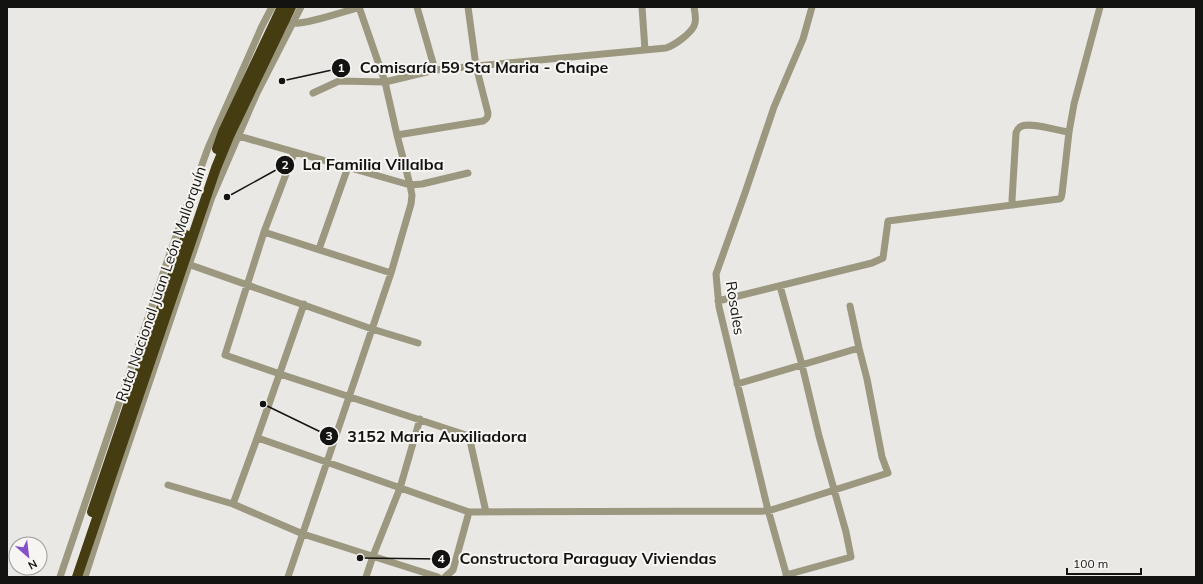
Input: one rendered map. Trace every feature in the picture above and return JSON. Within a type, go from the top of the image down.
[{"type":"highway","name":"Ruta Nacional Juan León Mallorquín","points":[[77,577],[227,133],[282,7]]},
{"type":"highway","name":"Ruta Nacional Juan León Mallorquín","points":[[227,133],[279,32],[289,22],[291,7]]},
{"type":"highway","name":"Ruta Nacional Juan León Mallorquín","points":[[69,577],[184,262]]},
{"type":"street","points":[[85,577],[184,262],[212,197],[227,133],[262,26],[272,7]]},
{"type":"street","points":[[279,32],[280,21],[286,7]]},
{"type":"street","points":[[60,577],[169,256],[208,148],[227,133],[256,95],[289,22],[301,7]]},
{"type":"street","points":[[288,577],[391,272],[411,204],[412,194],[385,82],[360,7],[315,20],[289,22]]},
{"type":"street","points":[[417,7],[435,70]]},
{"type":"street","points":[[397,135],[483,121],[488,116],[476,66],[468,7]]},
{"type":"street","points":[[642,7],[645,50]]},
{"type":"street","points":[[313,93],[339,81],[385,82],[435,70],[666,48],[676,44],[694,27],[696,21],[694,7]]},
{"type":"street","name":"Rosales","points":[[787,576],[768,511],[718,307],[716,274],[774,107],[803,39],[812,7]]},
{"type":"street","points":[[718,301],[872,263],[883,258],[888,221],[1056,200],[1061,198],[1074,104],[1100,7]]},
{"type":"street","points":[[1014,205],[1012,200],[1016,133],[1020,127],[1029,126],[1069,132]]},
{"type":"street","points":[[227,133],[410,185],[422,184],[468,173]]},
{"type":"street","points":[[294,153],[264,232],[225,354],[280,374],[469,436],[486,512]]},
{"type":"street","points":[[319,249],[348,167]]},
{"type":"street","points":[[264,232],[391,272]]},
{"type":"street","points":[[184,262],[372,329],[418,343]]},
{"type":"street","points":[[780,286],[802,365],[819,436],[846,532],[851,557],[787,576]]},
{"type":"street","points":[[233,504],[258,438],[304,304]]},
{"type":"street","points":[[258,438],[469,512],[768,511],[888,473],[882,457],[867,379],[850,306]]},
{"type":"street","points":[[737,384],[859,348]]},
{"type":"street","points":[[366,577],[400,488],[420,420]]},
{"type":"street","points":[[168,485],[233,504],[303,534],[438,577]]},
{"type":"street","points":[[445,577],[453,570],[469,512]]},
{"type":"place","name":"Comisaría 59 Sta Maria - Chaipe","points":[[282,81]]},
{"type":"place","name":"La Familia Villalba","points":[[227,197]]},
{"type":"place","name":"3152 Maria Auxiliadora","points":[[263,404]]},
{"type":"place","name":"Constructora Paraguay Viviendas","points":[[360,558]]}]
